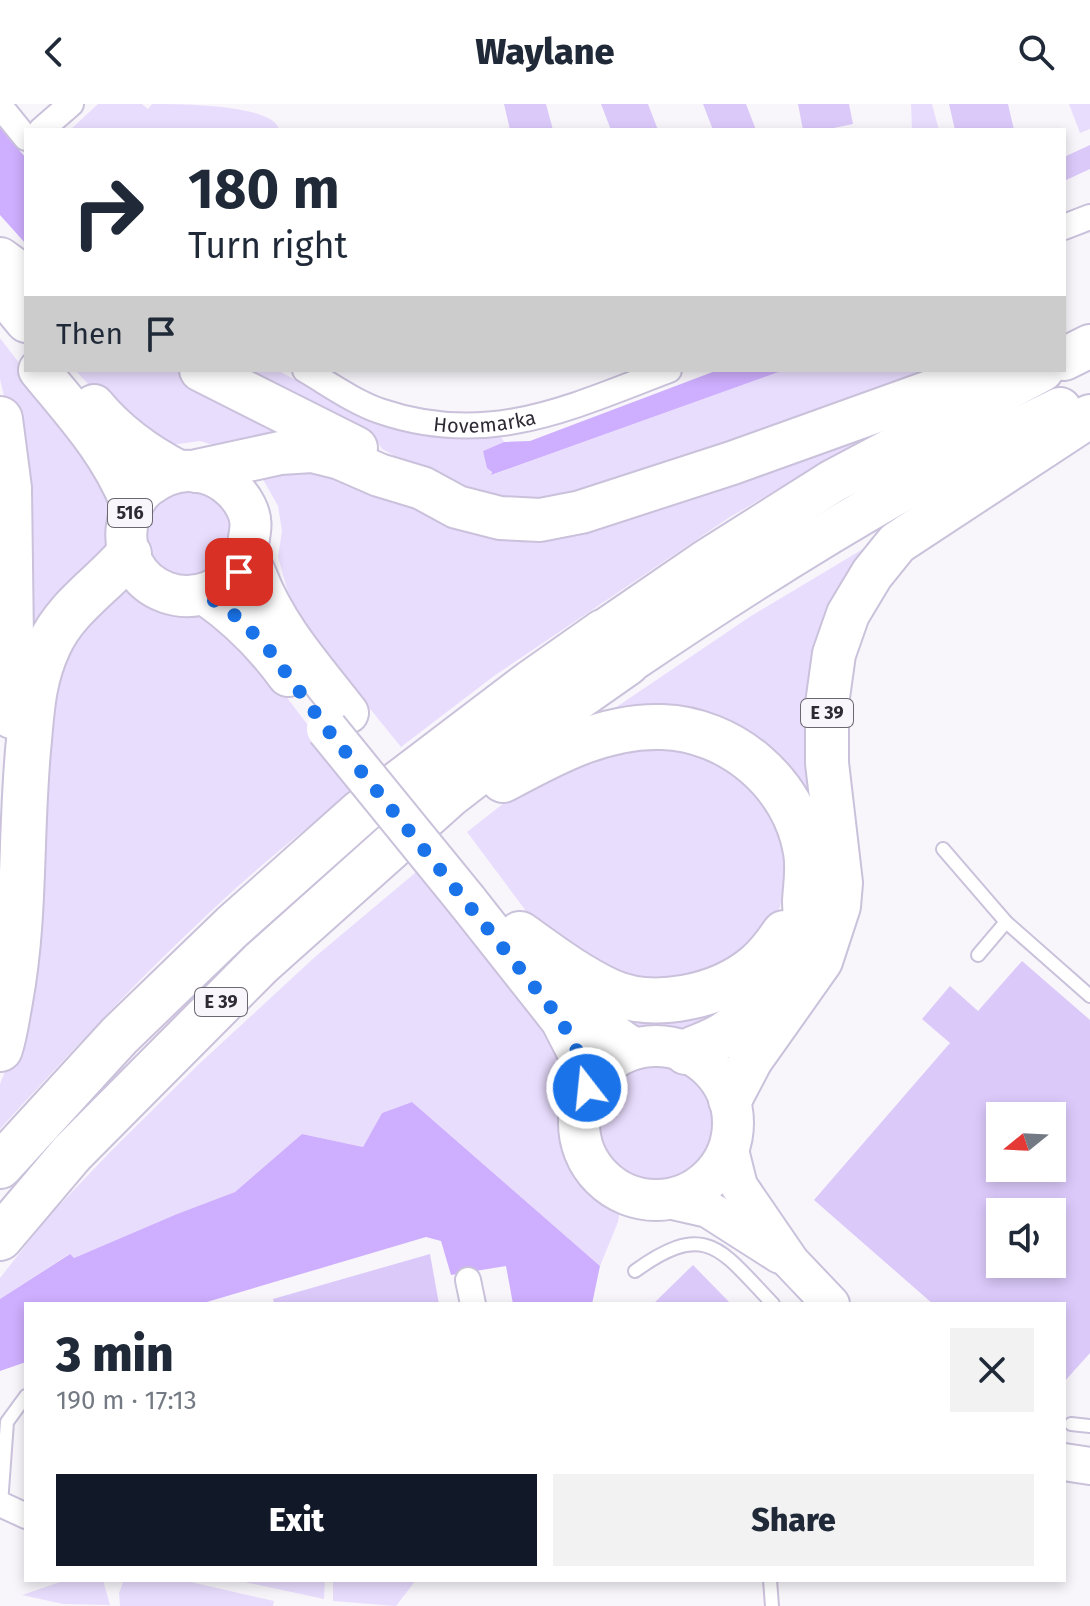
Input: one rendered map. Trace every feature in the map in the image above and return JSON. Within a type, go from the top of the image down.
[{"type":"highway","points":[[0,259],[24,277]]},
{"type":"highway","points":[[1066,337],[1090,325]]},
{"type":"highway","points":[[1066,358],[1090,346]]},
{"type":"highway","points":[[205,372],[393,466],[422,488],[457,507],[500,518],[540,520],[581,512],[746,458],[985,372]]},
{"type":"highway","name":"E 39","points":[[0,1238],[72,1153],[261,963],[449,795],[550,717],[615,647],[705,562],[833,481],[1038,372]]},
{"type":"highway","name":"E 39","points":[[0,1166],[130,1025],[233,926],[361,812],[532,682],[726,596],[854,517],[948,465],[1090,395]]},
{"type":"highway","name":"E 39","points":[[730,1100],[751,1060],[821,961],[839,906],[841,883],[827,763],[827,704],[834,654],[848,614],[872,574],[897,543],[1090,416]]},
{"type":"highway","points":[[0,419],[9,488],[12,727],[23,794]]},
{"type":"highway","points":[[188,471],[280,453],[312,451],[422,488]]},
{"type":"highway","points":[[0,1049],[15,972],[21,895],[23,794],[34,684],[50,642],[69,613],[129,554]]},
{"type":"highway","name":"E 39","points":[[352,881],[499,782],[563,748],[607,733],[659,727],[681,728],[717,738],[754,762],[772,781],[789,808],[806,849],[805,932],[795,958],[776,984],[736,1027],[686,1052]]},
{"type":"highway","points":[[520,934],[564,966],[611,992],[643,999],[676,999],[720,987],[756,966],[772,950],[805,901]]},
{"type":"main road","points":[[0,290],[24,320]]},
{"type":"main road","points":[[0,323],[24,352]]},
{"type":"main road","name":"516","points":[[41,372],[90,431],[119,473],[132,506]]},
{"type":"main road","points":[[67,372],[106,419],[144,453],[188,471],[214,476],[233,489],[247,508],[252,531],[248,554],[239,572],[224,586],[206,595],[237,617],[338,721],[475,894],[561,1020],[578,1053],[587,1088]]},
{"type":"main road","name":"516","points":[[188,471],[159,478],[144,490],[132,506],[126,530],[129,554],[141,575],[159,590],[182,597],[206,595]]},
{"type":"main road","points":[[248,554],[266,599],[338,721]]},
{"type":"main road","points":[[475,894],[520,934],[577,1005],[600,1026],[634,1049]]},
{"type":"main road","points":[[664,1199],[686,1194],[710,1178],[729,1146],[733,1123],[730,1100],[720,1080],[705,1063],[686,1052],[660,1045],[634,1049],[615,1057],[599,1070],[587,1088],[580,1110],[579,1134],[586,1156],[600,1175],[618,1190],[640,1198],[664,1199],[708,1209],[791,1262]]},
{"type":"main road","points":[[729,1146],[739,1186],[791,1262],[829,1302]]},
{"type":"main road","points":[[1066,1462],[1090,1466]]},
{"type":"street","points":[[43,128],[71,104]]},
{"type":"street","points":[[0,106],[24,136]]},
{"type":"street","points":[[1066,226],[1090,217]]},
{"type":"street","name":"Hovemarka","points":[[309,372],[377,410],[416,422],[451,427],[488,426],[558,412],[664,372]]},
{"type":"street","points":[[0,1504],[24,1515]]},
{"type":"lane","points":[[943,849],[1006,922],[1090,996]]},
{"type":"lane","points":[[978,955],[1006,922]]},
{"type":"lane","points":[[635,1271],[662,1251],[686,1244],[702,1244],[728,1257],[771,1302]]},
{"type":"lane","points":[[0,1504],[7,1422],[24,1399]]},
{"type":"lane","points":[[1071,1424],[1090,1426]]},
{"type":"lane","points":[[770,1582],[772,1606]]},
{"type":"shaded area","points":[[98,104],[142,104],[148,109],[152,104],[182,104],[244,110],[273,121],[278,128],[72,128]]},
{"type":"shaded area","points":[[911,104],[932,104],[938,128],[912,128]]},
{"type":"shaded area","points":[[1069,104],[1090,104],[1090,129],[1080,133]]},
{"type":"shaded area","points":[[0,128],[24,156],[24,242],[0,215]]},
{"type":"shaded area","points":[[0,338],[114,487],[116,540],[34,649],[13,435],[0,379]]},
{"type":"shaded area","points":[[77,372],[186,372],[296,428],[241,454],[200,441],[171,445],[122,420]]},
{"type":"shaded area","points":[[247,372],[281,372],[324,395],[472,436],[501,437],[504,442],[483,451],[492,475],[778,372],[954,372],[694,465],[520,506],[450,485],[382,449],[375,438],[324,415]]},
{"type":"shaded area","points":[[713,372],[778,372],[491,475],[483,451],[504,442],[530,441]]},
{"type":"shaded area","points":[[882,429],[730,517],[494,676],[401,747],[307,631],[291,603],[278,557],[282,531],[278,506],[260,474],[298,463],[456,520]]},
{"type":"shaded area","points":[[193,489],[219,500],[228,512],[234,540],[222,566],[183,581],[148,558],[145,516],[165,495]]},
{"type":"shaded area","points":[[868,546],[873,557],[823,821],[803,791],[618,720],[615,708],[751,616]]},
{"type":"shaded area","points":[[130,583],[190,608],[248,646],[357,790],[280,850],[170,950],[0,1129],[0,1084],[13,1051],[37,763],[58,649],[109,607]]},
{"type":"shaded area","points":[[681,742],[733,772],[763,806],[778,835],[784,861],[784,883],[780,907],[766,931],[726,969],[648,987],[579,955],[526,911],[467,832],[523,788],[609,748]]},
{"type":"shaded area","points":[[421,868],[551,1031],[569,1078],[564,1110],[565,1148],[577,1174],[594,1194],[620,1210],[600,1266],[412,1102],[382,1113],[363,1147],[302,1134],[235,1192],[74,1258],[69,1254],[0,1299],[0,1278],[48,1217],[112,1150],[316,956]]},
{"type":"shaded area","points":[[576,985],[745,988],[694,1035],[642,1031]]},
{"type":"shaded area","points":[[656,1058],[681,1063],[702,1078],[717,1099],[722,1124],[717,1149],[702,1170],[681,1185],[656,1190],[631,1185],[610,1170],[595,1149],[590,1124],[595,1099],[610,1078],[631,1063]]},
{"type":"shaded area","points":[[412,1102],[600,1266],[592,1302],[513,1302],[506,1266],[451,1275],[441,1241],[426,1237],[207,1302],[24,1302],[24,1363],[0,1371],[0,1299],[70,1254],[74,1258],[235,1192],[302,1134],[363,1147],[382,1113]]},
{"type":"shaded area","points":[[60,1582],[104,1582],[110,1605],[63,1604],[22,1595]]},
{"type":"shaded area","points":[[123,1582],[191,1582],[274,1601],[273,1606],[120,1606],[119,1593]]},
{"type":"shaded area","points":[[244,1582],[325,1582],[324,1599]]},
{"type":"shaded area","points":[[333,1582],[414,1582],[396,1606],[333,1601]]},
{"type":"building","points":[[504,104],[546,104],[552,128],[510,128]]},
{"type":"building","points":[[601,104],[648,104],[657,128],[610,128]]},
{"type":"building","points":[[703,104],[746,104],[755,128],[712,128]]},
{"type":"building","points":[[798,104],[849,104],[853,124],[834,128],[803,128]]},
{"type":"building","points":[[949,104],[1008,104],[1014,128],[955,128]]},
{"type":"building","points":[[1090,145],[1090,169],[1066,180],[1066,156]]},
{"type":"building","points":[[1022,961],[1090,1020],[1090,1353],[1066,1380],[1066,1302],[931,1302],[814,1200],[950,1043],[922,1019],[950,986],[978,1011]]},
{"type":"building","points":[[430,1254],[439,1302],[274,1302],[273,1299]]},
{"type":"building","points":[[693,1265],[729,1302],[655,1302]]},
{"type":"route","points":[[239,572],[224,586],[206,595],[237,617],[267,647],[327,729],[561,1020],[578,1053],[587,1088]]}]
